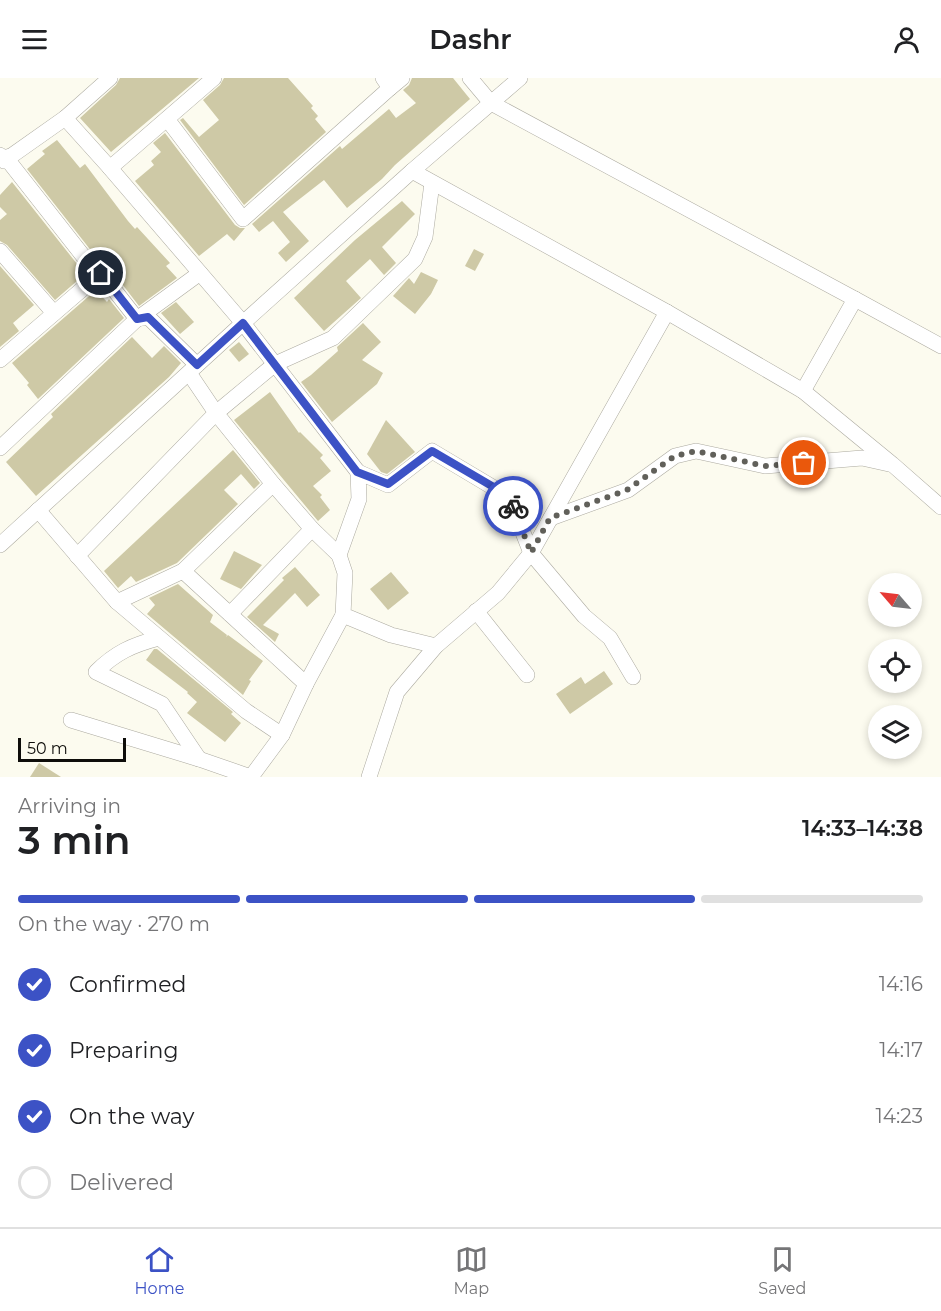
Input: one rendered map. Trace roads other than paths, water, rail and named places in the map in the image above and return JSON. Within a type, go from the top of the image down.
[{"type":"street","points":[[4,159],[65,118],[110,78]]},
{"type":"street","points":[[110,168],[214,78]]},
{"type":"street","points":[[470,78],[491,103],[941,346]]},
{"type":"street","points":[[0,545],[412,171],[520,78]]},
{"type":"street","points":[[167,119],[243,219],[392,81]]},
{"type":"street","points":[[65,118],[243,323],[358,472],[388,484],[432,451],[509,496],[531,553],[584,616],[610,638],[633,677]]},
{"type":"street","points":[[4,159],[7,159],[98,275],[101,273]]},
{"type":"street","points":[[412,171],[667,312],[802,391],[941,507]]},
{"type":"street","points":[[78,556],[216,413],[275,364],[333,338],[415,259],[425,237],[432,183]]},
{"type":"street","points":[[0,251],[54,313]]},
{"type":"street","points":[[0,360],[101,273]]},
{"type":"street","points":[[101,273],[137,319]]},
{"type":"street","points":[[0,448],[137,319],[200,273]]},
{"type":"street","points":[[802,391],[855,299]]},
{"type":"street","points":[[369,777],[397,692],[435,646],[498,593],[531,553],[667,312]]},
{"type":"street","points":[[71,720],[251,777],[282,735],[343,615],[345,573],[339,555],[312,529],[273,484],[216,413],[193,369],[148,317],[137,319]]},
{"type":"street","points":[[550,518],[627,490],[675,456],[696,451],[765,466],[862,458],[892,464]]},
{"type":"street","points":[[339,555],[359,499],[358,472]]},
{"type":"street","points":[[117,602],[183,571],[273,484]]},
{"type":"street","points":[[38,510],[117,602],[246,711],[282,735]]},
{"type":"street","points":[[230,614],[312,529]]},
{"type":"street","points":[[183,571],[306,684]]},
{"type":"street","points":[[476,611],[526,675]]},
{"type":"street","points":[[343,615],[391,635],[435,646]]},
{"type":"street","points":[[159,638],[139,643],[111,657],[96,672],[162,704],[199,759]]}]
